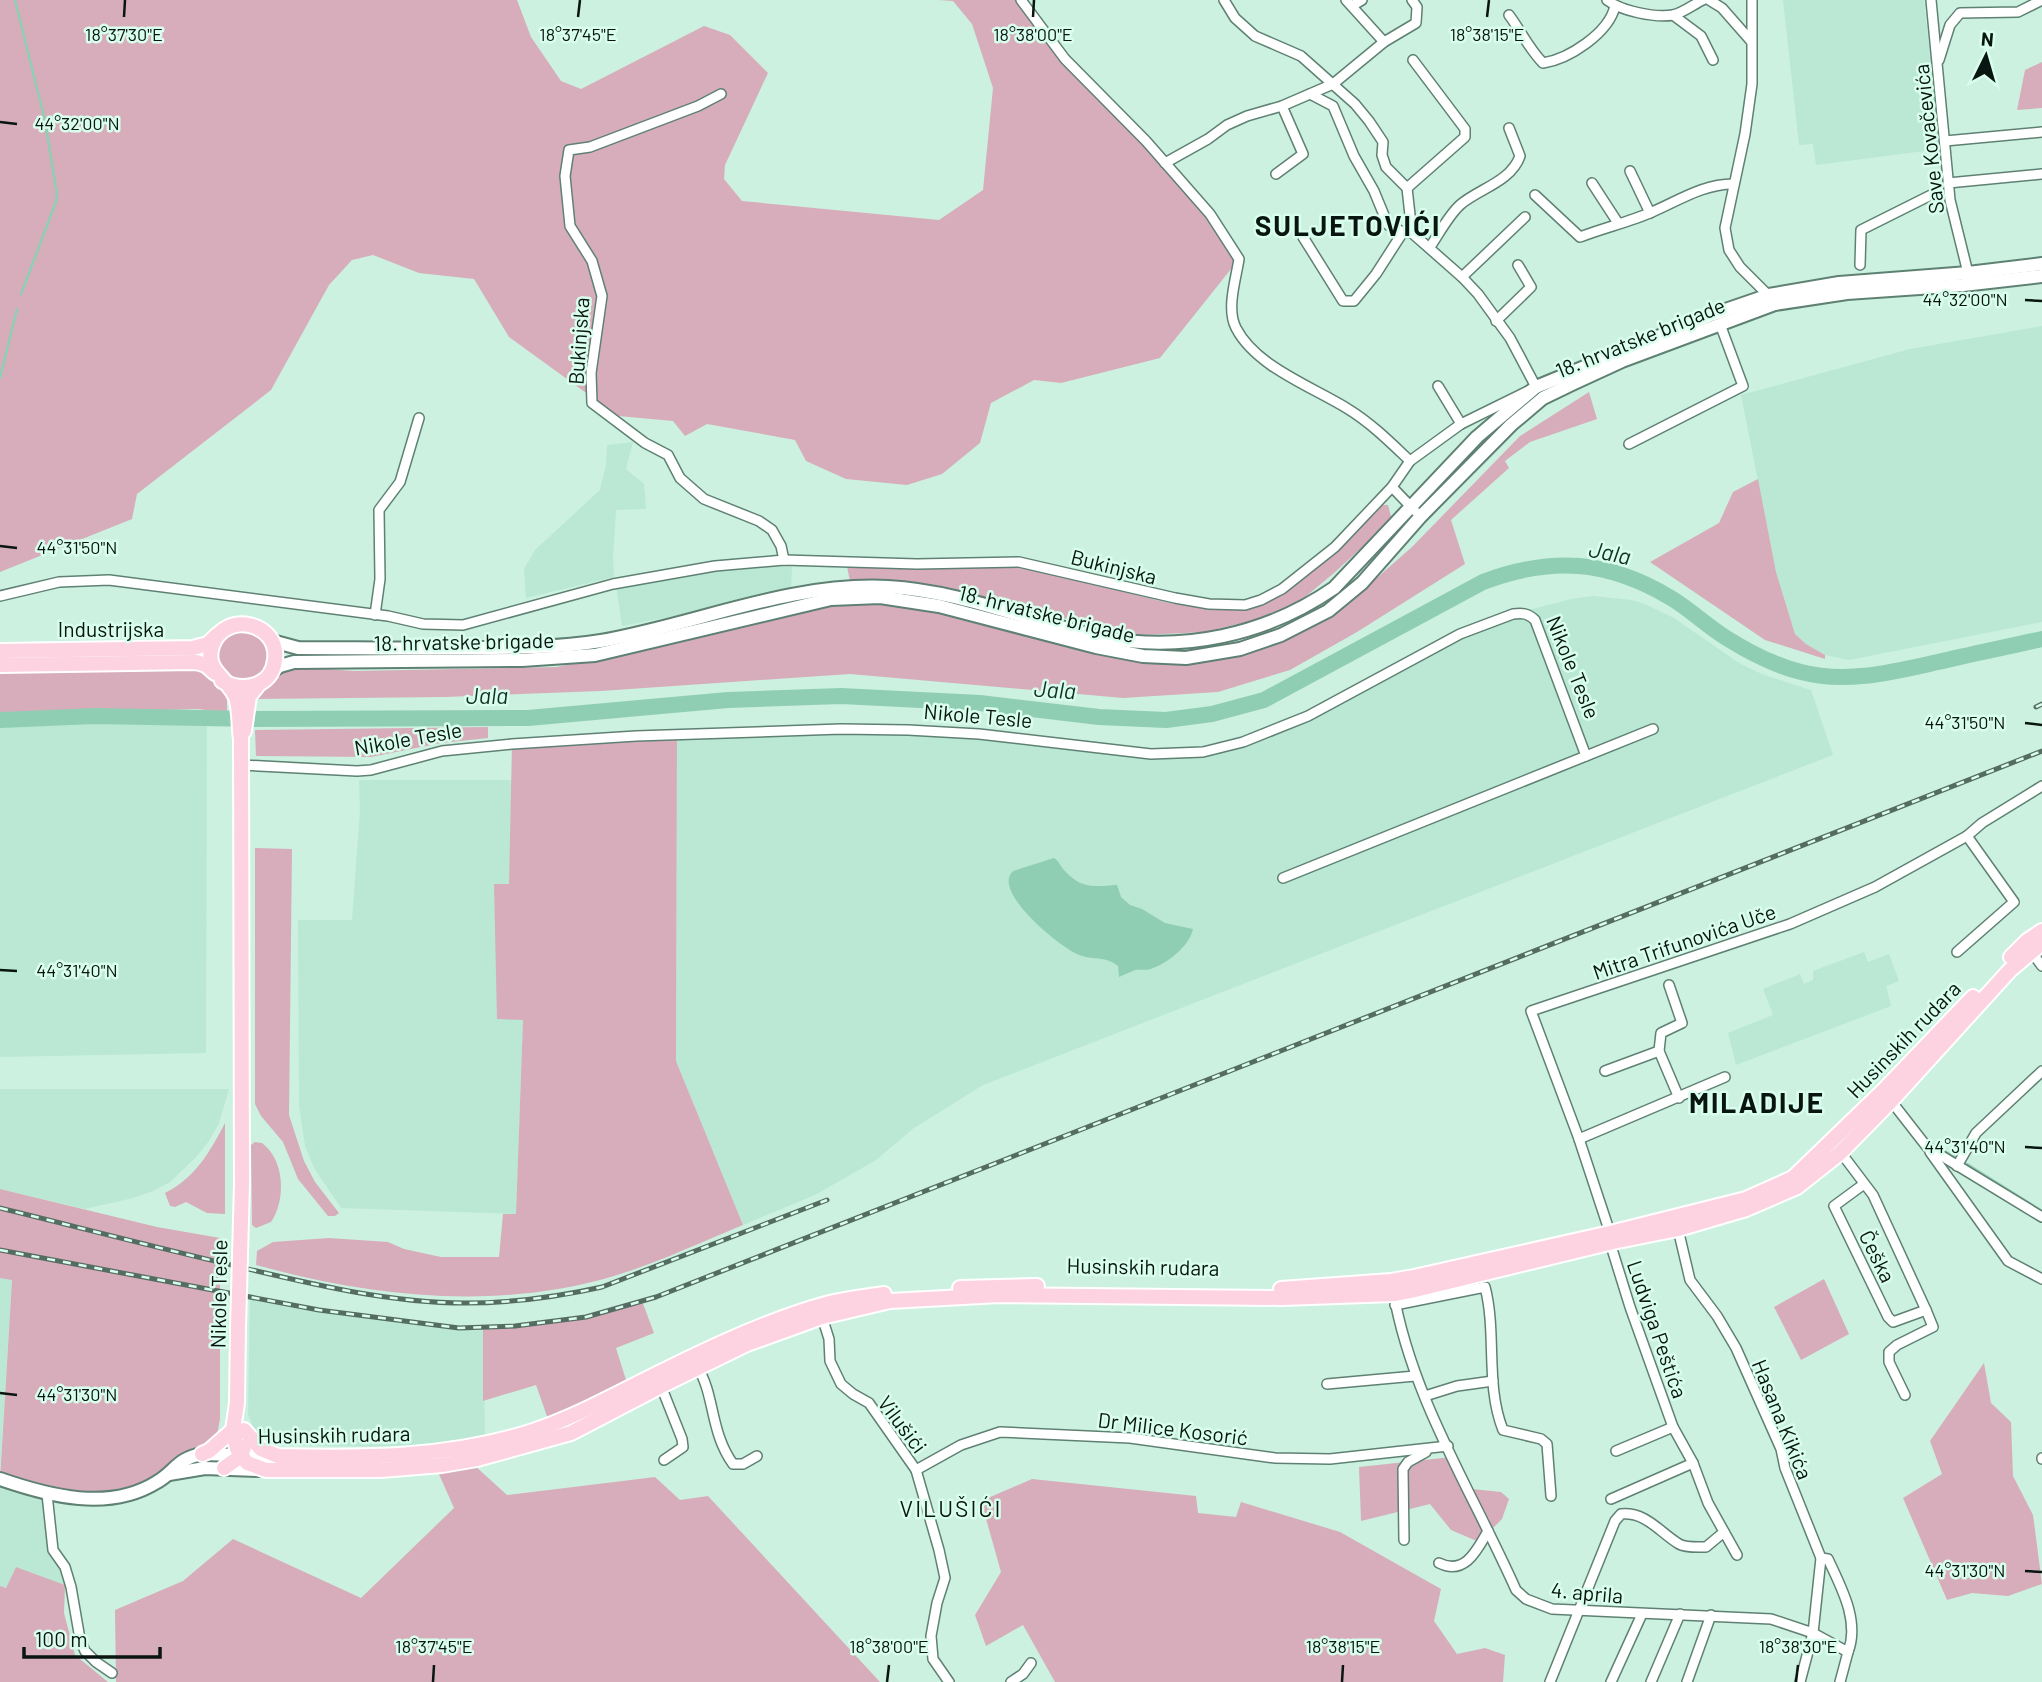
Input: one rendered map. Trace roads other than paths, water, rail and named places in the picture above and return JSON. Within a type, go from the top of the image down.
[{"type":"main road","name":"18. hrvatske brigade","points":[[271,672],[294,662],[509,661],[595,655],[831,600],[880,597],[939,606],[1096,647],[1143,656],[1186,658],[1240,649],[1281,635],[1328,611],[1362,583],[1416,511],[1477,437],[1536,387],[1642,342],[1772,299],[1839,283],[2042,264]]},
{"type":"main road","name":"18. hrvatske brigade","points":[[272,641],[298,648],[555,646],[600,641],[814,590],[852,586],[926,591],[971,600],[1101,637],[1178,644],[1234,634],[1306,607],[1334,588],[1511,425],[1544,398],[1622,361],[1720,324],[1772,299],[1963,285],[2042,276]]},
{"type":"main road","points":[[219,677],[240,688],[259,684],[271,672],[275,662],[276,651],[266,632],[247,623],[236,624],[218,634],[210,653],[219,677],[243,703]]},
{"type":"main road","name":"Industrijska","points":[[0,650],[193,648],[208,643],[218,634]]},
{"type":"main road","name":"Industrijska","points":[[0,665],[196,662],[206,665],[219,677]]},
{"type":"main road","name":"Nikole Tesle","points":[[238,1430],[242,1184],[241,738],[246,722],[243,703],[259,684]]},
{"type":"main road","name":"Husinskih rudara","points":[[1611,1238],[1678,1229],[1746,1209],[1797,1187],[1840,1153],[1887,1096],[2027,941],[2042,930]]},
{"type":"main road","name":"Husinskih rudara","points":[[165,1475],[205,1468],[382,1470],[477,1459],[571,1433],[661,1385],[747,1344],[822,1317],[890,1301],[1000,1295],[1282,1298],[1393,1293],[1611,1238],[1746,1199],[1793,1178],[1887,1096],[2010,970],[2036,947]]},
{"type":"main road","name":"Husinskih rudara","points":[[0,1479],[47,1494],[107,1498],[141,1490],[158,1482],[181,1461],[202,1454],[402,1456],[475,1446],[572,1417],[738,1335],[823,1305],[889,1293],[998,1285],[1393,1293]]},
{"type":"main road","points":[[238,1430],[261,1449],[278,1456]]},
{"type":"main road","points":[[202,1454],[238,1430]]},
{"type":"main road","points":[[224,1468],[241,1456],[245,1442],[238,1430]]},
{"type":"main road","points":[[241,1456],[247,1463],[267,1470]]},
{"type":"street","points":[[1021,0],[1065,59],[1210,214],[1237,254],[1239,259],[1231,293],[1235,327],[1253,349],[1279,372],[1351,410],[1410,461]]},
{"type":"street","points":[[1224,0],[1235,18],[1255,36],[1301,56],[1355,104],[1383,142],[1382,155],[1386,167],[1407,188],[1407,233],[1354,301],[1343,301],[1303,237]]},
{"type":"street","points":[[1362,0],[1349,3],[1384,42]]},
{"type":"street","points":[[1165,163],[1227,125],[1334,84],[1384,42],[1416,23],[1417,7],[1412,0]]},
{"type":"street","points":[[1509,15],[1530,50],[1543,63],[1564,58],[1587,42],[1612,18],[1611,3],[1639,13],[1674,15],[1703,0]]},
{"type":"street","points":[[1709,0],[1722,8],[1751,41]]},
{"type":"street","points":[[1752,0],[1752,84],[1745,134],[1725,228],[1729,250],[1740,267],[1772,299]]},
{"type":"street","name":"Save Kovačevića","points":[[1931,0],[1950,200],[1968,273]]},
{"type":"street","points":[[1937,64],[1950,25],[1960,12],[2018,12],[2042,0]]},
{"type":"street","points":[[1674,15],[1701,36],[1713,60]]},
{"type":"street","points":[[1407,188],[1465,137],[1465,129],[1413,60]]},
{"type":"street","name":"Bukinjska","points":[[721,94],[698,106],[590,148],[569,150],[565,176],[570,226],[592,261],[602,296],[591,373],[592,403],[645,443],[668,455],[680,478],[704,499],[759,521],[772,530],[781,546],[784,560]]},
{"type":"street","points":[[1310,94],[1333,106],[1388,225],[1430,247],[1478,294],[1510,338],[1536,387]]},
{"type":"street","points":[[1276,174],[1303,154],[1282,106]]},
{"type":"street","points":[[1430,247],[1460,206],[1495,184],[1518,162],[1520,156],[1509,128]]},
{"type":"street","points":[[1945,141],[2042,132]]},
{"type":"street","points":[[1630,171],[1650,214]]},
{"type":"street","points":[[1948,183],[2042,174]]},
{"type":"street","points":[[1592,183],[1618,223]]},
{"type":"street","points":[[1535,195],[1580,237],[1650,214],[1693,192],[1722,184],[1733,184]]},
{"type":"street","points":[[1860,265],[1861,230],[1935,193]]},
{"type":"street","points":[[1462,277],[1525,217]]},
{"type":"street","points":[[1496,321],[1531,286],[1518,265]]},
{"type":"street","name":"18. hrvatske brigade","points":[[1629,444],[1743,386],[1720,324]]},
{"type":"street","points":[[1438,386],[1461,424]]},
{"type":"street","name":"Bukinjska","points":[[0,596],[59,582],[108,580],[375,615],[422,624],[463,625],[613,584],[715,566],[784,560],[917,564],[1019,562],[1175,598],[1232,606],[1245,605],[1282,589],[1335,547],[1392,487],[1410,461],[1461,424],[1536,387]]},
{"type":"street","points":[[375,615],[380,579],[379,510],[400,482],[419,418]]},
{"type":"street","points":[[1392,487],[1416,511]]},
{"type":"street","name":"Nikole Tesle","points":[[242,765],[357,771],[371,770],[442,751],[512,744],[636,736],[841,729],[979,734],[1151,754],[1203,752],[1243,742],[1308,716],[1460,634],[1521,613],[1530,615],[1535,620],[1586,756]]},
{"type":"street","points":[[1283,878],[1653,729]]},
{"type":"street","name":"Mitra Trifunovića Uče","points":[[1611,1238],[1579,1139],[1531,1011],[1790,924],[1875,887],[1967,836],[1982,823],[2042,786]]},
{"type":"street","points":[[1957,953],[2014,902],[1967,836]]},
{"type":"street","points":[[2036,947],[2042,966]]},
{"type":"street","name":"Mitra Trifunovića Uče","points":[[1659,1051],[1661,1032],[1682,1023],[1669,985]]},
{"type":"street","points":[[1605,1071],[1659,1051],[1679,1098]]},
{"type":"street","points":[[1957,1166],[1976,1133],[2042,1071]]},
{"type":"street","points":[[1579,1139],[1725,1077]]},
{"type":"street","points":[[1887,1096],[2008,1261],[2042,1279]]},
{"type":"street","points":[[1927,1147],[2042,1217]]},
{"type":"street","name":"Češka","points":[[1840,1153],[1873,1195],[1926,1310],[1893,1322],[1888,1317],[1834,1206],[1864,1184]]},
{"type":"street","name":"Hasana Kikića","points":[[1678,1229],[1690,1280],[1717,1316],[1735,1348],[1781,1449],[1785,1468],[1821,1558],[1813,1633]]},
{"type":"street","name":"Ludviga Peštića","points":[[1611,1238],[1630,1307],[1673,1427],[1693,1463],[1708,1503],[1737,1555]]},
{"type":"street","name":"Husinskih rudara","points":[[1393,1293],[1485,1287],[1490,1305],[1493,1381],[1498,1418],[1503,1430],[1547,1444],[1550,1496]]},
{"type":"street","name":"4. aprila","points":[[1393,1293],[1415,1376],[1516,1590],[1527,1599],[1552,1609],[1771,1619],[1813,1633],[1848,1652]]},
{"type":"street","points":[[1905,1395],[1889,1362],[1889,1352],[1897,1345],[1933,1327],[1926,1310]]},
{"type":"street","name":"Vilušići","points":[[822,1317],[829,1339],[830,1361],[841,1384],[869,1403],[916,1470],[945,1578],[931,1636],[933,1659],[949,1682]]},
{"type":"street","points":[[698,1368],[715,1429],[728,1457],[733,1464],[743,1464],[757,1456]]},
{"type":"street","points":[[1327,1384],[1415,1376]]},
{"type":"street","points":[[1425,1396],[1457,1386],[1493,1381]]},
{"type":"street","points":[[661,1385],[683,1447],[664,1460]]},
{"type":"street","name":"Ludviga Peštića","points":[[1616,1451],[1673,1427]]},
{"type":"street","name":"Dr Milice Kosorić","points":[[916,1470],[961,1445],[1000,1432],[1120,1437],[1275,1458],[1330,1459],[1448,1446]]},
{"type":"street","name":"Dr Milice Kosorić","points":[[1404,1539],[1402,1469],[1408,1462],[1434,1448]]},
{"type":"street","points":[[1611,1499],[1693,1463]]},
{"type":"street","points":[[47,1494],[53,1550],[65,1567],[80,1639],[85,1651],[112,1673]]},
{"type":"street","points":[[1550,1682],[1615,1521],[1621,1514],[1646,1518],[1681,1546],[1706,1547],[1724,1532]]},
{"type":"street","points":[[1439,1563],[1453,1567],[1466,1563],[1488,1531]]},
{"type":"street","points":[[1821,1558],[1828,1559],[1853,1622],[1853,1638],[1840,1682]]},
{"type":"street","points":[[1651,1682],[1679,1614]]},
{"type":"street","name":"4. aprila","points":[[1611,1682],[1642,1615]]},
{"type":"street","points":[[1687,1682],[1711,1615]]},
{"type":"street","points":[[1800,1682],[1813,1633]]},
{"type":"street","points":[[1011,1682],[1023,1674],[1031,1663]]},
{"type":"waterway","points":[[15,0],[45,121],[57,194],[21,294]]},
{"type":"waterway","points":[[0,378],[17,309]]},
{"type":"waterway","name":"Jala","points":[[0,720],[95,716],[254,719],[528,718],[728,700],[841,696],[980,703],[1099,717],[1166,720],[1212,714],[1264,700],[1483,582],[1533,568],[1556,566],[1602,569],[1648,585],[1754,654],[1792,669],[1818,675],[1853,677],[1887,673],[2042,639]]},
{"type":"waterway","points":[[1927,1141],[1958,1159]]},
{"type":"waterway","points":[[1967,1164],[2042,1211]]},
{"type":"railway","points":[[2036,707],[2042,704]]},
{"type":"railway","points":[[0,1250],[319,1310],[459,1328],[515,1326],[586,1317],[656,1297],[2042,751]]},
{"type":"railway","points":[[0,1208],[326,1287],[409,1300],[465,1303],[534,1299],[602,1287],[827,1200]]},
{"type":"district","name":"SULJETOVIĆI","points":[[1348,225]]},
{"type":"district","name":"MILADIJE","points":[[1757,1102]]},
{"type":"district","name":"VILUŠIĆI","points":[[951,1508]]}]
